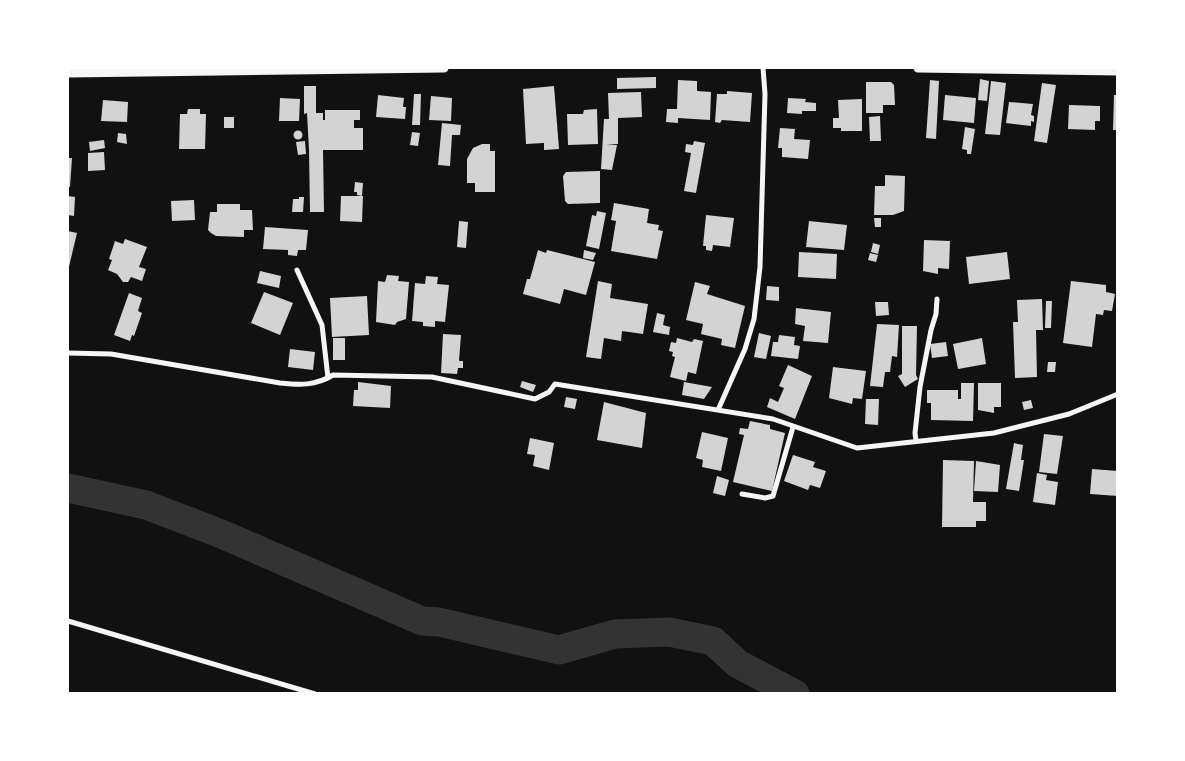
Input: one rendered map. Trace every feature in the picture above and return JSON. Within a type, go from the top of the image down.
[{"type":"street","points":[[68,73],[444,68]]},
{"type":"street","points":[[718,410],[745,349],[754,319],[760,267],[765,94],[763,68]]},
{"type":"street","points":[[918,68],[1118,71]]},
{"type":"street","points":[[297,270],[322,325],[328,378]]},
{"type":"street","points":[[916,441],[915,433],[920,387],[936,314],[937,299]]},
{"type":"street","points":[[68,353],[111,354],[280,383],[306,385],[319,383],[333,375],[432,378],[535,399],[549,392],[555,384],[774,419],[857,448],[994,433],[1069,414],[1118,394]]},
{"type":"street","points":[[742,494],[764,498],[773,496],[793,427]]},
{"type":"street","points":[[68,621],[315,694]]},
{"type":"building","points":[[656,77],[656,88],[617,89],[617,78]]},
{"type":"building","points":[[980,79],[989,81],[987,101],[978,100]]},
{"type":"building","points":[[678,80],[697,81],[697,91],[711,92],[710,120],[678,118],[678,123],[666,122],[667,109],[677,109]]},
{"type":"building","points":[[930,80],[939,81],[936,139],[926,138]]},
{"type":"building","points":[[991,81],[1006,83],[1000,135],[985,134]]},
{"type":"building","points":[[866,82],[891,82],[894,85],[895,105],[883,105],[883,113],[866,113]]},
{"type":"building","points":[[1042,83],[1056,85],[1047,143],[1034,141]]},
{"type":"building","points":[[304,86],[316,86],[316,113],[323,113],[323,120],[325,120],[325,110],[360,110],[360,120],[354,120],[354,128],[363,128],[363,150],[323,150],[324,212],[310,212],[309,150],[307,113],[304,114]]},
{"type":"building","points":[[554,86],[559,149],[544,150],[544,143],[526,144],[523,89]]},
{"type":"building","points":[[727,91],[752,93],[750,122],[722,120],[720,123],[715,122],[717,94],[727,94]]},
{"type":"building","points":[[641,92],[642,117],[618,118],[618,144],[606,144],[617,145],[612,170],[601,169],[604,119],[609,119],[608,93]]},
{"type":"building","points":[[414,94],[421,94],[420,125],[412,125]]},
{"type":"building","points":[[378,95],[404,98],[403,107],[406,107],[405,119],[376,117]]},
{"type":"building","points":[[945,95],[976,98],[974,123],[943,120]]},
{"type":"building","points":[[1114,95],[1118,95],[1118,130],[1113,130]]},
{"type":"building","points":[[431,96],[452,98],[451,121],[429,120]]},
{"type":"building","points":[[280,98],[300,99],[299,121],[279,121]]},
{"type":"building","points":[[788,98],[806,99],[805,102],[816,103],[816,111],[802,111],[802,114],[787,113]]},
{"type":"building","points":[[862,99],[862,131],[841,131],[841,128],[833,128],[833,118],[839,118],[838,100]]},
{"type":"building","points":[[103,100],[128,102],[127,122],[101,121]]},
{"type":"building","points":[[1009,102],[1033,104],[1031,115],[1034,116],[1034,122],[1031,121],[1031,126],[1006,123]]},
{"type":"building","points":[[1069,105],[1100,106],[1100,121],[1095,121],[1095,130],[1068,129]]},
{"type":"building","points":[[188,109],[200,109],[200,114],[206,114],[205,149],[179,149],[180,114],[187,114]]},
{"type":"building","points":[[597,109],[598,144],[568,145],[567,114],[583,114],[584,110]]},
{"type":"building","points":[[880,116],[881,141],[870,141],[869,117]]},
{"type":"building","points":[[224,117],[234,117],[234,128],[224,128]]},
{"type":"building","points":[[442,123],[461,125],[460,135],[452,135],[450,166],[438,165]]},
{"type":"building","points":[[965,127],[975,129],[971,154],[967,154],[967,150],[962,149]]},
{"type":"building","points":[[780,128],[795,129],[794,139],[810,140],[808,159],[782,157],[782,148],[778,148]]},
{"type":"building","points":[[298,130],[303,135],[298,140],[293,135]]},
{"type":"building","points":[[412,132],[420,133],[418,146],[410,145]]},
{"type":"building","points":[[118,133],[126,134],[127,144],[117,142]]},
{"type":"building","points":[[104,140],[105,148],[90,151],[89,142]]},
{"type":"building","points":[[305,141],[306,154],[298,155],[296,142]]},
{"type":"building","points":[[694,141],[705,143],[696,193],[684,191],[691,153],[685,152],[686,144],[693,145]]},
{"type":"building","points":[[482,144],[490,144],[490,151],[495,151],[495,192],[475,192],[475,183],[467,183],[467,159],[473,148]]},
{"type":"building","points":[[104,152],[105,170],[88,171],[88,153]]},
{"type":"building","points":[[68,158],[72,158],[70,187],[68,187]]},
{"type":"building","points":[[600,171],[600,203],[568,204],[565,201],[563,176],[566,172]]},
{"type":"building","points":[[885,175],[905,176],[904,211],[893,215],[874,215],[875,186],[885,186]]},
{"type":"building","points":[[355,182],[363,183],[362,196],[354,192]]},
{"type":"building","points":[[68,196],[75,197],[74,216],[68,215]]},
{"type":"building","points":[[341,196],[363,196],[362,222],[340,221]]},
{"type":"building","points":[[299,197],[304,197],[303,212],[292,212],[293,199],[299,199]]},
{"type":"building","points":[[194,200],[195,220],[172,221],[171,201]]},
{"type":"building","points":[[614,203],[649,209],[647,223],[659,225],[658,230],[663,231],[657,259],[611,251],[616,221],[611,220]]},
{"type":"building","points":[[217,204],[240,204],[240,210],[252,210],[253,230],[244,230],[244,237],[216,236],[211,233],[208,230],[210,212],[217,212]]},
{"type":"building","points":[[597,211],[606,213],[599,249],[586,246],[592,215],[596,216]]},
{"type":"building","points":[[706,215],[734,218],[730,247],[713,245],[712,251],[706,250],[706,246],[703,246]]},
{"type":"building","points":[[874,218],[881,218],[881,227],[875,227]]},
{"type":"building","points":[[459,221],[468,222],[466,248],[457,247]]},
{"type":"building","points":[[809,221],[847,225],[844,250],[806,247]]},
{"type":"building","points":[[265,227],[308,230],[306,250],[298,250],[297,256],[288,255],[288,250],[263,249]]},
{"type":"building","points":[[68,231],[77,233],[68,271]]},
{"type":"building","points":[[125,239],[147,247],[139,267],[146,269],[142,281],[131,277],[128,282],[123,282],[117,274],[108,270],[112,260],[109,259],[115,241],[123,244]]},
{"type":"building","points":[[924,240],[950,241],[949,269],[938,268],[938,274],[923,271]]},
{"type":"building","points":[[873,243],[880,245],[878,254],[871,252]]},
{"type":"building","points":[[538,250],[546,253],[547,250],[595,262],[586,295],[564,289],[560,304],[523,294],[527,279],[530,279]]},
{"type":"building","points":[[584,250],[596,253],[593,260],[583,258]]},
{"type":"building","points":[[799,252],[837,254],[836,279],[798,277]]},
{"type":"building","points":[[1007,252],[1010,279],[969,284],[966,257]]},
{"type":"building","points":[[870,253],[878,255],[876,262],[868,260]]},
{"type":"building","points":[[260,271],[281,276],[279,288],[257,283]]},
{"type":"building","points":[[387,275],[399,276],[398,281],[409,282],[406,319],[397,322],[395,325],[376,322],[378,281],[385,282]]},
{"type":"building","points":[[426,276],[438,277],[437,284],[449,285],[445,322],[435,321],[435,327],[423,326],[423,322],[412,321],[415,283],[425,284]]},
{"type":"building","points":[[598,281],[612,284],[610,298],[648,304],[643,334],[622,331],[621,341],[604,338],[601,359],[586,357]]},
{"type":"building","points":[[1071,281],[1106,285],[1106,292],[1115,294],[1112,311],[1104,310],[1103,315],[1096,314],[1092,347],[1063,343]]},
{"type":"building","points":[[695,282],[710,286],[707,294],[745,306],[735,348],[721,345],[722,339],[701,334],[703,324],[686,320]]},
{"type":"building","points":[[767,286],[779,287],[779,301],[766,300]]},
{"type":"building","points":[[264,292],[293,303],[280,335],[251,323]]},
{"type":"building","points":[[129,293],[142,298],[138,311],[142,313],[134,336],[132,335],[130,341],[114,335]]},
{"type":"building","points":[[367,296],[369,335],[332,337],[330,298]]},
{"type":"building","points":[[1042,299],[1043,330],[1036,330],[1037,377],[1015,378],[1013,322],[1018,322],[1017,300]]},
{"type":"building","points":[[1046,301],[1052,301],[1051,328],[1045,328]]},
{"type":"building","points":[[875,302],[888,302],[889,315],[876,316]]},
{"type":"building","points":[[796,308],[831,312],[828,343],[803,341],[805,326],[795,324]]},
{"type":"building","points":[[657,313],[665,315],[663,325],[670,327],[669,335],[653,332]]},
{"type":"building","points":[[877,324],[899,325],[897,357],[892,356],[890,372],[885,372],[883,387],[870,386]]},
{"type":"building","points":[[902,326],[917,326],[916,375],[918,379],[905,387],[898,376],[902,374]]},
{"type":"building","points":[[759,333],[771,336],[766,359],[754,357]]},
{"type":"building","points":[[443,334],[461,335],[459,361],[463,361],[463,368],[458,368],[457,374],[441,373]]},
{"type":"building","points":[[779,335],[795,337],[794,345],[800,346],[798,359],[771,356],[773,342],[778,342]]},
{"type":"building","points":[[333,338],[345,338],[345,360],[333,360]]},
{"type":"building","points":[[677,338],[692,342],[694,339],[703,341],[696,374],[688,372],[686,381],[670,377],[675,357],[672,356],[673,352],[669,351],[671,342],[676,343]]},
{"type":"building","points":[[982,338],[986,364],[958,369],[953,344]]},
{"type":"building","points":[[946,342],[948,356],[932,358],[930,344]]},
{"type":"building","points":[[290,349],[315,352],[313,370],[288,367]]},
{"type":"building","points":[[1048,362],[1056,362],[1055,372],[1047,372]]},
{"type":"building","points":[[788,365],[812,376],[795,419],[767,407],[770,398],[778,402],[784,388],[779,386]]},
{"type":"building","points":[[833,367],[866,371],[862,399],[853,398],[852,404],[829,398]]},
{"type":"building","points":[[522,381],[536,385],[533,392],[520,387]]},
{"type":"building","points":[[358,382],[391,386],[390,408],[353,406],[354,390],[358,390]]},
{"type":"building","points":[[684,382],[712,387],[704,399],[682,395]]},
{"type":"building","points":[[961,383],[974,383],[973,421],[931,420],[931,403],[927,403],[927,390],[958,390],[958,399],[961,399]]},
{"type":"building","points":[[978,383],[1001,383],[1001,407],[994,407],[994,413],[978,410]]},
{"type":"building","points":[[566,397],[577,399],[575,409],[564,407]]},
{"type":"building","points":[[866,399],[879,399],[878,425],[865,424]]},
{"type":"building","points":[[1031,400],[1033,408],[1024,410],[1022,402]]},
{"type":"building","points":[[604,402],[646,413],[642,448],[597,440]]},
{"type":"building","points":[[750,421],[770,425],[770,429],[785,433],[772,491],[733,482],[744,435],[739,434],[740,428],[748,429]]},
{"type":"building","points":[[702,432],[728,438],[721,471],[702,467],[703,460],[696,458]]},
{"type":"building","points":[[1044,434],[1063,436],[1057,474],[1039,472]]},
{"type":"building","points":[[530,438],[554,443],[549,470],[533,466],[535,455],[527,454]]},
{"type":"building","points":[[1014,443],[1023,445],[1021,460],[1024,460],[1019,491],[1006,489]]},
{"type":"building","points":[[793,455],[815,462],[813,467],[826,471],[820,488],[810,485],[808,490],[784,481]]},
{"type":"building","points":[[943,460],[974,461],[973,502],[986,502],[986,521],[976,521],[976,527],[942,527]]},
{"type":"building","points":[[976,461],[1000,465],[998,492],[974,491]]},
{"type":"building","points":[[1092,469],[1118,471],[1118,496],[1090,494]]},
{"type":"building","points":[[1037,473],[1047,475],[1046,480],[1058,482],[1055,505],[1033,502]]},
{"type":"building","points":[[717,476],[729,480],[725,496],[713,493]]},
{"type":"waterway","points":[[68,488],[146,505],[219,533],[422,621],[439,622],[559,650],[615,634],[669,632],[713,641],[738,664],[795,694]]}]
